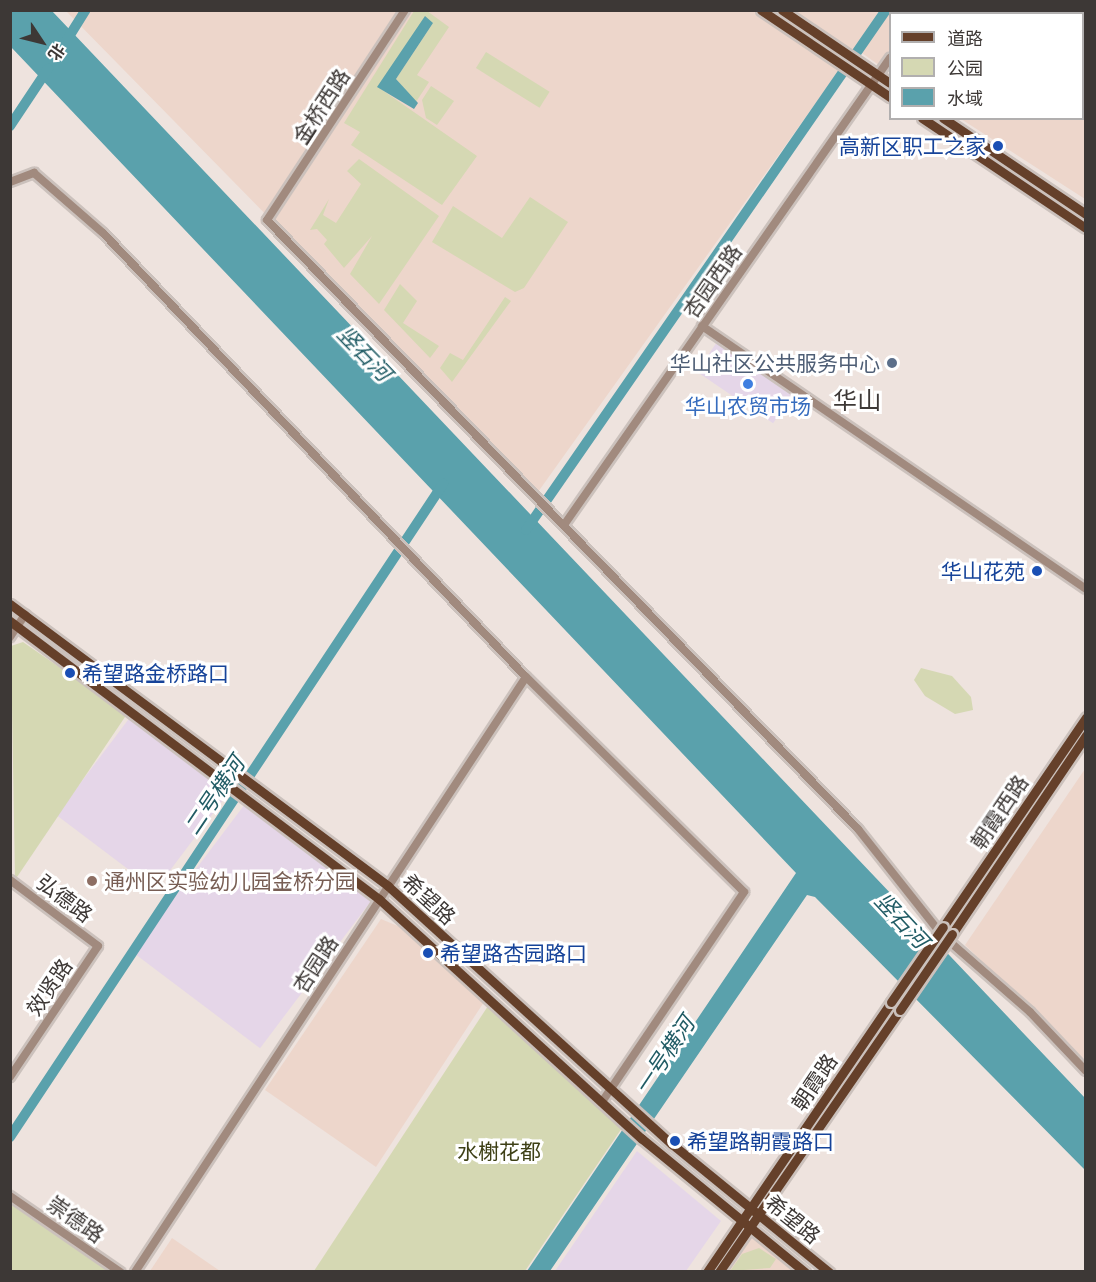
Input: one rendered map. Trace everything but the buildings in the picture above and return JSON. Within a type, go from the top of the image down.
[{"type":"main road","points":[[761,10],[889,96]]},
{"type":"main road","points":[[782,10],[889,82]]},
{"type":"main road","points":[[925,120],[1086,228]]},
{"type":"main road","points":[[946,120],[1086,214]]},
{"type":"main road","name":"希望路","points":[[18,609],[388,886],[650,1123],[829,1272]]},
{"type":"main road","name":"希望路","points":[[13,622],[379,899],[641,1138],[740,1222],[805,1272]]},
{"type":"main road","name":"朝霞西路","points":[[891,1002],[1086,717]]},
{"type":"main road","name":"朝霞西路","points":[[900,1010],[1086,735]]},
{"type":"main road","name":"朝霞路","points":[[707,1272],[891,1002]]},
{"type":"main road","name":"朝霞路","points":[[719,1272],[900,1010]]},
{"type":"street","name":"金桥西路","points":[[405,10],[267,220],[564,525]]},
{"type":"street","name":"杏园西路","points":[[564,525],[889,61]]},
{"type":"street","points":[[10,182],[34,173],[103,232],[396,536],[526,677],[744,892],[602,1102]]},
{"type":"street","points":[[702,326],[1086,589]]},
{"type":"street","points":[[564,525],[858,829],[942,935],[1030,1012],[1086,1071]]},
{"type":"street","points":[[10,638],[18,609]]},
{"type":"street","name":"杏园路","points":[[135,1272],[526,677]]},
{"type":"street","name":"弘德路","points":[[10,880],[98,946]]},
{"type":"street","name":"效贤路","points":[[10,1077],[98,946]]},
{"type":"street","name":"崇德路","points":[[10,1196],[120,1272]]},
{"type":"shaded area","points":[[66,11],[1085,11],[1085,199],[963,120],[1084,120],[1084,12],[889,12],[889,72],[855,48],[538,492]]},
{"type":"shaded area","points":[[717,342],[793,393],[773,423],[697,372]]},
{"type":"shaded area","points":[[131,716],[230,791],[155,890],[56,815]]},
{"type":"shaded area","points":[[1085,769],[1085,1060],[965,945]]},
{"type":"shaded area","points":[[245,804],[372,900],[260,1048],[133,953]]},
{"type":"shaded area","points":[[381,919],[400,927],[484,1002],[376,1167],[265,1090]]},
{"type":"shaded area","points":[[637,1151],[721,1221],[686,1271],[555,1271]]},
{"type":"shaded area","points":[[751,1236],[796,1271],[727,1272]]},
{"type":"shaded area","points":[[172,1238],[220,1271],[150,1271]]},
{"type":"green space","points":[[414,11],[427,11],[449,27],[417,75],[429,82],[416,102],[396,79],[433,23],[378,87],[477,156],[442,205],[351,145],[360,132],[344,123]]},
{"type":"green space","points":[[486,52],[550,92],[540,108],[476,68]]},
{"type":"green space","points":[[431,86],[454,101],[437,125],[426,118],[422,100]]},
{"type":"green space","points":[[359,159],[439,216],[379,304],[350,274],[372,236],[344,268],[324,244],[327,240],[317,229],[310,230],[329,199],[323,215],[336,223],[361,184],[347,171]]},
{"type":"green space","points":[[530,197],[568,222],[524,288],[515,292],[432,242],[453,206],[502,238]]},
{"type":"green space","points":[[400,284],[417,301],[403,323],[439,346],[430,358],[384,310]]},
{"type":"green space","points":[[505,297],[511,301],[452,382],[440,368],[450,353],[463,360]]},
{"type":"green space","points":[[23,642],[127,714],[15,880],[11,646]]},
{"type":"green space","points":[[921,668],[952,676],[971,697],[973,710],[955,714],[925,696],[914,680]]},
{"type":"green space","name":"水榭花都","points":[[488,1006],[622,1128],[525,1271],[314,1271]]},
{"type":"green space","points":[[11,1204],[108,1271],[11,1271]]},
{"type":"green space","points":[[759,1248],[776,1259],[770,1268],[730,1271],[742,1254]]},
{"type":"water","name":"竖石河","points":[[11,11],[52,11],[1085,1098],[1085,1170],[815,897],[807,895],[550,1271],[527,1271],[796,873],[11,47]]},
{"type":"water","points":[[425,16],[433,23],[396,79],[418,103],[414,109],[377,87]]},
{"type":"waterway","points":[[65,43],[86,10]]},
{"type":"waterway","points":[[526,530],[886,10]]},
{"type":"waterway","points":[[10,126],[48,69]]},
{"type":"waterway","name":"二号横河","points":[[10,1137],[443,484]]},
{"type":"place","name":"高新区职工之家","points":[[998,146]]},
{"type":"place","name":"华山社区公共服务中心","points":[[892,363]]},
{"type":"place","name":"华山农贸市场","points":[[748,384]]},
{"type":"place","name":"华山花苑","points":[[1037,571]]},
{"type":"place","name":"希望路金桥路口","points":[[70,673]]},
{"type":"place","name":"通州区实验幼儿园金桥分园","points":[[92,881]]},
{"type":"place","name":"希望路杏园路口","points":[[428,953]]},
{"type":"place","name":"希望路朝霞路口","points":[[675,1141]]},
{"type":"district","name":"华山","points":[[857,401]]},
{"type":"water label","name":"一号横河","points":[[664,1055]]}]
